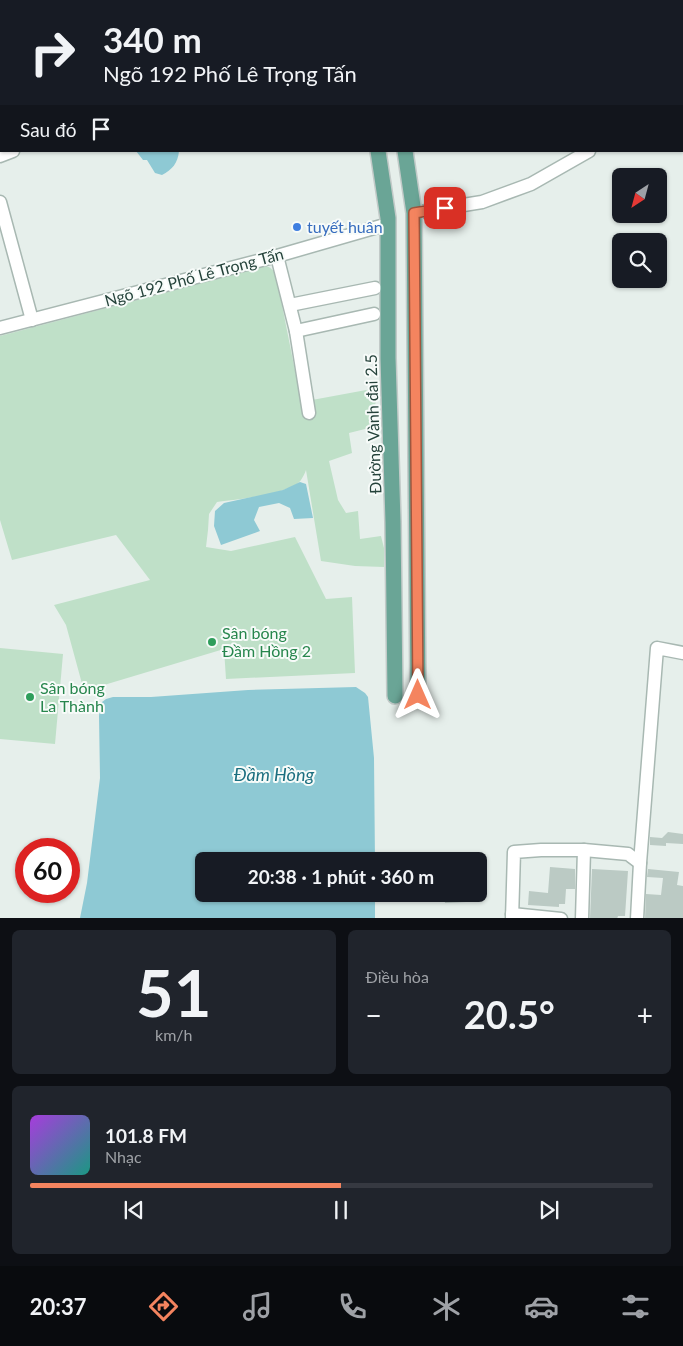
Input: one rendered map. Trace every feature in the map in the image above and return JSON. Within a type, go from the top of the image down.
[{"type":"main road","name":"Đường Vành đai 2.5","points":[[378,152],[388,218],[388,358],[393,522],[395,696]]},
{"type":"main road","points":[[406,152],[414,213],[418,695]]},
{"type":"main road","points":[[388,358],[415,357]]},
{"type":"main road","points":[[395,635],[417,633]]},
{"type":"street","points":[[414,213],[482,202],[531,184],[587,152]]},
{"type":"street","points":[[0,202],[32,320]]},
{"type":"street","name":"Ngõ 192 Phố Lê Trọng Tấn","points":[[0,328],[277,256],[388,224]]},
{"type":"street","points":[[277,256],[296,331],[309,413]]},
{"type":"street","points":[[290,305],[375,288]]},
{"type":"street","points":[[296,331],[374,314]]},
{"type":"street","points":[[636,918],[657,648],[683,653]]},
{"type":"street","points":[[560,918],[512,916],[514,852],[584,850],[628,854],[640,863]]},
{"type":"street","points":[[582,918],[584,850]]},
{"type":"green space","points":[[253,265],[269,267],[276,275],[304,416],[316,415],[312,400],[377,388],[373,427],[349,433],[352,453],[329,461],[338,500],[346,513],[358,511],[360,539],[381,536],[384,548],[384,567],[355,566],[321,561],[306,470],[301,480],[295,485],[275,493],[217,502],[209,514],[206,547],[231,551],[295,537],[326,599],[352,597],[355,673],[226,679],[224,649],[84,691],[66,625],[54,605],[150,580],[116,535],[12,560],[0,520],[0,336],[156,295]]},
{"type":"green space","name":"Sân bóng La Thành","points":[[0,648],[63,654],[55,744],[0,739]]},
{"type":"water","points":[[137,152],[179,152],[174,166],[162,175],[155,173],[147,160],[143,160]]},
{"type":"water","points":[[300,482],[306,484],[313,518],[294,519],[290,508],[279,503],[259,507],[254,520],[260,531],[221,545],[214,526],[215,511],[224,503],[283,490]]},
{"type":"water","name":"Đầm Hồng","points":[[356,687],[365,693],[368,697],[374,758],[375,852],[195,852],[195,902],[375,902],[375,918],[80,918],[87,883],[100,778],[99,716],[102,702],[113,697],[151,697],[248,690]]},
{"type":"building","points":[[668,832],[683,834],[683,844],[666,843],[666,846],[650,845],[650,837],[662,838]]},
{"type":"building","points":[[550,867],[575,869],[575,889],[566,889],[565,904],[559,904],[559,907],[528,905],[529,891],[548,893]]},
{"type":"building","points":[[592,869],[628,871],[625,916],[618,916],[617,918],[590,918]]},
{"type":"building","points":[[648,869],[679,872],[677,885],[683,886],[683,918],[645,918],[646,894],[661,895],[663,878],[647,877]]},
{"type":"place","name":"tuyết huân","points":[[297,227]]},
{"type":"place","name":"Sân bóng Đầm Hồng 2","points":[[212,642]]},
{"type":"place","name":"Sân bóng La Thành","points":[[30,697]]},
{"type":"route","points":[[418,695],[414,213],[445,208]]}]
